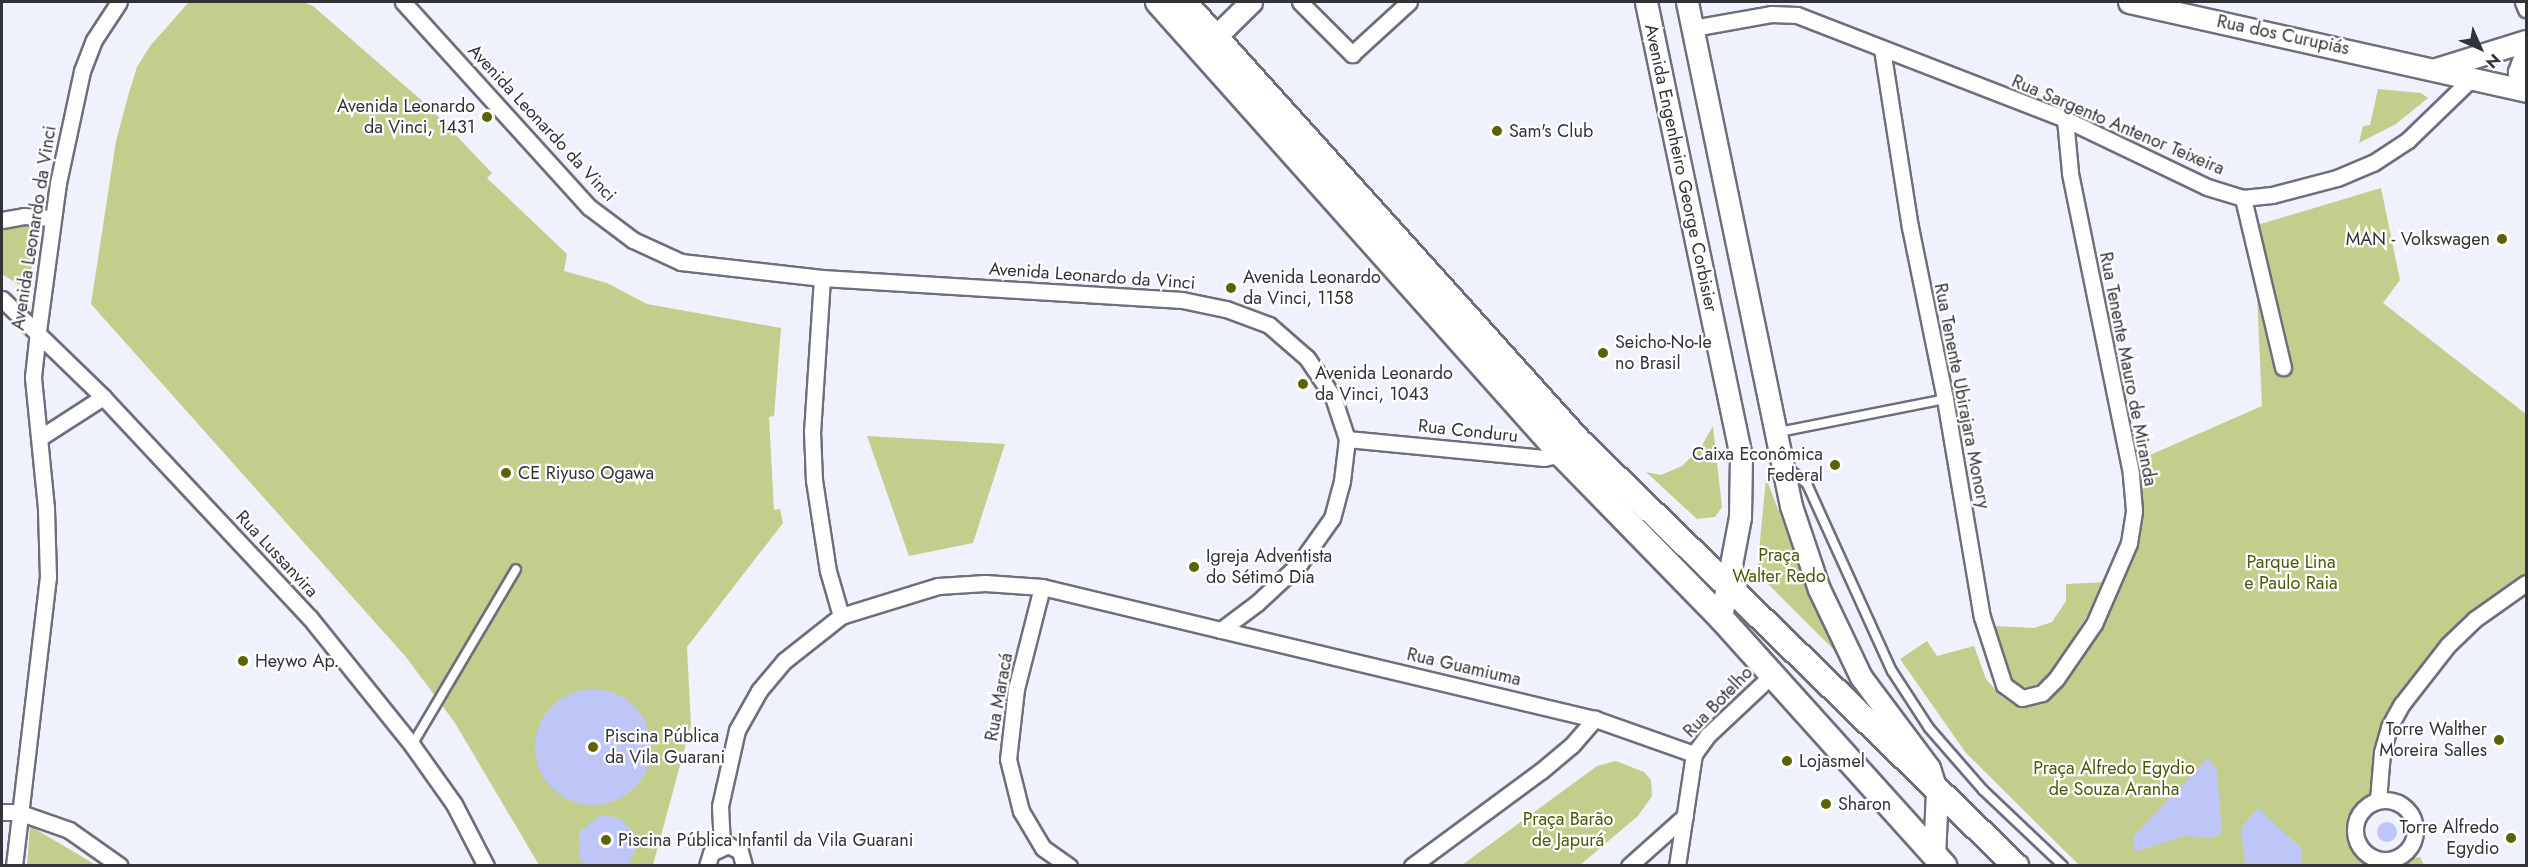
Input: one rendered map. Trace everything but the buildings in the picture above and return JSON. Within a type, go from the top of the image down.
[{"type":"main road","points":[[1158,2],[1209,44],[1937,862]]},
{"type":"main road","points":[[1184,2],[1209,44]]},
{"type":"main road","points":[[1209,44],[1251,2]]},
{"type":"main road","name":"Avenida Engenheiro George Corbisier","points":[[1646,2],[1741,458],[1740,517],[1721,618]]},
{"type":"main road","points":[[1687,2],[1791,506],[1819,589],[1861,677],[1929,768],[1937,792],[1937,862]]},
{"type":"main road","name":"Rua dos Curupiás","points":[[2129,2],[2436,69],[2525,91]]},
{"type":"main road","points":[[2471,78],[2526,45]]},
{"type":"main road","points":[[2525,91],[2519,72],[2526,45]]},
{"type":"main road","name":"Rua dos Curupiás","points":[[2436,69],[2526,45]]},
{"type":"main road","points":[[1571,449],[1726,585],[1937,792],[2016,866]]},
{"type":"street","name":"Avenida Leonardo da Vinci","points":[[14,866],[18,812],[48,577],[40,437],[33,377],[38,331],[52,218],[82,71],[94,40],[119,2]]},
{"type":"street","name":"Avenida Leonardo da Vinci","points":[[403,2],[589,207],[633,240],[681,262],[822,278],[1182,300],[1226,309],[1269,325],[1307,358],[1333,397],[1347,439],[1342,481],[1332,518],[1300,563],[1257,603],[1221,630]]},
{"type":"street","points":[[1300,2],[1352,54],[1409,2]]},
{"type":"street","points":[[2523,2],[2526,9]]},
{"type":"street","name":"Rua Sargento Antenor Teixeira","points":[[1693,28],[1760,16],[1797,15],[1882,50],[2065,119],[2207,187],[2243,198],[2283,192],[2373,163],[2408,140],[2471,78]]},
{"type":"street","name":"Rua Tenente Ubirajara Monory","points":[[1882,50],[1910,227],[1945,399],[1992,657],[2004,685],[2022,698],[2042,693],[2056,680]]},
{"type":"street","name":"Rua Tenente Mauro de Miranda","points":[[2056,680],[2094,624],[2116,581],[2129,543],[2134,510],[2132,473],[2070,172],[2065,119]]},
{"type":"street","points":[[2243,198],[2283,367]]},
{"type":"street","points":[[2,220],[24,216],[52,218]]},
{"type":"street","points":[[822,278],[812,431],[813,480],[828,571],[841,616]]},
{"type":"street","name":"Rua Lussanvira","points":[[2,299],[38,331],[103,397],[310,618],[412,744],[454,804],[486,866]]},
{"type":"street","points":[[40,437],[103,397]]},
{"type":"street","name":"Rua Conduru","points":[[1347,439],[1544,458],[1571,449]]},
{"type":"street","points":[[722,846],[720,806],[737,730],[759,691],[784,661],[841,616],[938,586],[985,583],[1042,587],[1221,630]]},
{"type":"street","points":[[2378,800],[2382,752],[2389,727],[2402,704],[2448,645],[2475,619],[2526,583]]},
{"type":"street","name":"Rua Maracá","points":[[1042,587],[1016,689],[1008,759],[1021,811],[1043,848],[1069,866]]},
{"type":"street","name":"Rua Guamiuma","points":[[1221,630],[1595,718],[1694,754]]},
{"type":"street","name":"Rua Botelho","points":[[1677,866],[1694,754],[1708,735],[1772,675]]},
{"type":"street","points":[[1412,866],[1541,771],[1572,745],[1595,718]]},
{"type":"street","points":[[2378,800],[2400,803],[2414,819],[2413,841],[2407,851],[2388,861],[2367,855],[2355,839],[2354,829],[2361,811],[2378,800]]},
{"type":"street","points":[[2,812],[18,812],[69,830],[120,866]]},
{"type":"street","points":[[1629,866],[1685,816]]},
{"type":"street","points":[[707,866],[711,853],[722,846],[740,851],[744,866]]},
{"type":"lane","points":[[1777,432],[1945,399]]},
{"type":"lane","points":[[1784,464],[1807,484],[1892,672],[1929,728],[1983,790],[2063,866]]},
{"type":"lane","points":[[412,744],[516,569]]},
{"type":"green space","points":[[189,2],[303,2],[313,6],[428,106],[492,173],[487,178],[567,254],[564,271],[607,283],[647,304],[781,328],[774,416],[769,417],[774,510],[780,509],[783,523],[687,647],[691,725],[653,865],[539,865],[455,723],[406,657],[91,304],[116,141],[137,67],[150,46]]},
{"type":"green space","points":[[2378,89],[2421,93],[2428,98],[2396,124],[2359,143],[2363,126],[2370,125]]},
{"type":"green space","name":"Parque Lina e Paulo Raia","points":[[2381,188],[2400,280],[2383,303],[2526,414],[2526,577],[2399,702],[2374,797],[2352,819],[2353,841],[2365,857],[2379,864],[2420,857],[2424,865],[2079,865],[1966,753],[1900,659],[1927,641],[1937,656],[1974,646],[1986,679],[2002,697],[2014,705],[2043,703],[2095,642],[2128,569],[2134,462],[2262,406],[2254,226]]},
{"type":"green space","points":[[32,221],[36,257],[24,288],[2,274],[2,229]]},
{"type":"green space","points":[[1713,426],[1722,507],[1715,517],[1697,519],[1646,472],[1661,475],[1682,466],[1701,447]]},
{"type":"green space","points":[[867,436],[1005,444],[973,543],[909,556]]},
{"type":"green space","name":"Praça Walter Redo","points":[[1766,478],[1810,592],[1838,654],[1757,573]]},
{"type":"green space","points":[[2108,582],[2051,674],[2031,688],[2017,685],[2002,662],[2003,649],[1993,626],[2034,628],[2052,622],[2066,601],[2066,584]]},
{"type":"green space","name":"Praça Barão de Japurá","points":[[1616,761],[1644,772],[1651,780],[1652,796],[1638,816],[1580,865],[1462,865],[1597,766]]},
{"type":"green space","points":[[30,826],[86,859],[95,865],[27,865]]},
{"type":"water","name":"Piscina Pública da Vila Guarani","points":[[593,689],[615,694],[634,706],[646,725],[651,747],[646,769],[634,788],[615,800],[593,805],[571,800],[552,788],[540,769],[535,747],[540,725],[552,706],[571,694]]},
{"type":"water","points":[[2208,758],[2217,770],[2222,833],[2211,838],[2184,836],[2135,852],[2133,837]]},
{"type":"water","points":[[2258,808],[2302,849],[2301,864],[2245,865],[2241,828]]},
{"type":"water","name":"Piscina Pública Infantil da Vila Guarani","points":[[601,815],[619,818],[633,831],[636,849],[628,865],[585,865],[580,859],[579,832]]},
{"type":"water","points":[[2387,822],[2394,825],[2397,832],[2394,839],[2387,842],[2380,839],[2377,832],[2380,825]]},
{"type":"place","name":"Avenida Leonardo da Vinci, 1431","points":[[487,117]]},
{"type":"place","name":"Sam's Club","points":[[1497,131]]},
{"type":"place","name":"MAN - Volkswagen","points":[[2502,239]]},
{"type":"place","name":"Avenida Leonardo da Vinci, 1158","points":[[1231,288]]},
{"type":"place","name":"Seicho-No-Ie no Brasil","points":[[1603,353]]},
{"type":"place","name":"Avenida Leonardo da Vinci, 1043","points":[[1303,384]]},
{"type":"place","name":"Caixa Econômica Federal","points":[[1835,465]]},
{"type":"place","name":"CE Riyuso Ogawa","points":[[506,473]]},
{"type":"place","name":"Igreja Adventista do Sétimo Dia","points":[[1194,567]]},
{"type":"place","name":"Heywo Ap.","points":[[243,661]]},
{"type":"place","name":"Torre Walther Moreira Salles","points":[[2499,740]]},
{"type":"place","name":"Piscina Pública da Vila Guarani","points":[[593,747]]},
{"type":"place","name":"Lojasmel","points":[[1787,761]]},
{"type":"place","name":"Sharon","points":[[1826,804]]},
{"type":"place","name":"Torre Alfredo Egydio","points":[[2511,838]]},
{"type":"place","name":"Piscina Pública Infantil da Vila Guarani","points":[[606,840]]},
{"type":"park label","name":"Praça Alfredo Egydio de Souza Aranha","points":[[2114,779]]}]
